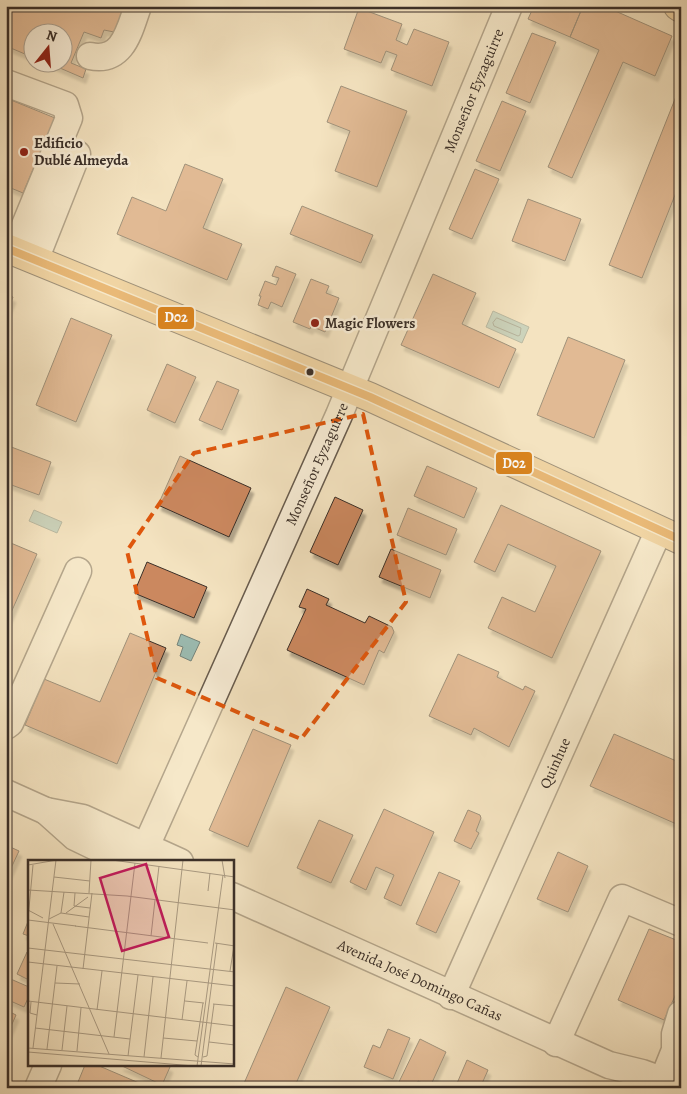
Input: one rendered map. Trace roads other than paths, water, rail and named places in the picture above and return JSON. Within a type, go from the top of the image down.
[{"type":"main road","points":[[19,253],[350,389],[670,535]]},
{"type":"street","points":[[90,56],[109,56],[120,50],[138,6]]},
{"type":"street","name":"Monseñor Eyzaguirre","points":[[138,856],[350,389],[509,6]]},
{"type":"street","points":[[6,83],[65,105],[69,118],[19,253]]},
{"type":"street","points":[[19,253],[77,154]]},
{"type":"street","name":"Quinhue","points":[[451,996],[670,535]]},
{"type":"street","points":[[6,726],[10,723],[78,571]]},
{"type":"street","points":[[6,793],[46,811],[83,818],[138,856],[166,860]]},
{"type":"street","name":"Avenida José Domingo Cañas","points":[[234,897],[556,1043],[609,1065],[672,1084]]},
{"type":"street","points":[[556,1043],[622,898],[681,923]]},
{"type":"street","points":[[672,1084],[678,1047],[674,1034],[681,1014]]},
{"type":"street","name":"Avenida José Domingo Cañas","points":[[609,1065],[637,1088]]},
{"type":"street","points":[[38,1088],[48,1066]]},
{"type":"water","points":[[493,311],[529,327],[522,343],[486,327]]},
{"type":"water","points":[[34,510],[62,522],[57,533],[29,521]]},
{"type":"water","points":[[181,634],[200,642],[191,661],[180,656],[183,647],[177,645]]},
{"type":"place","name":"Edificio Dublé Almeyda","points":[[24,152]]},
{"type":"place","name":"Magic Flowers","points":[[315,323]]}]
